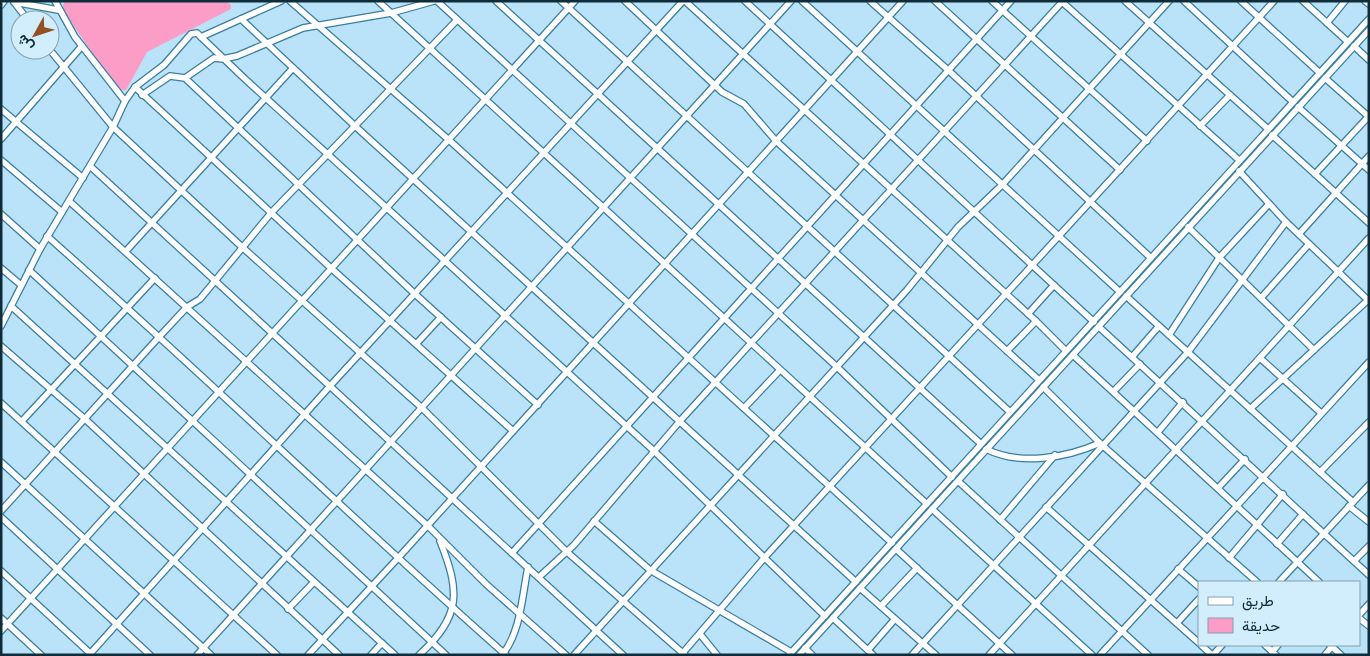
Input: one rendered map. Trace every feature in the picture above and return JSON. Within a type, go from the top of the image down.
[{"type":"street","points":[[1,5],[4,1]]},
{"type":"street","points":[[14,2],[58,10],[55,1]]},
{"type":"street","points":[[201,37],[281,1]]},
{"type":"street","points":[[290,1],[508,193],[892,543]]},
{"type":"street","points":[[378,1],[927,504]]},
{"type":"street","points":[[185,78],[214,58],[223,59],[244,54],[289,33],[391,13],[436,1],[836,366],[952,476]]},
{"type":"street","points":[[496,1],[981,444]]},
{"type":"street","points":[[561,1],[834,254],[1010,412]]},
{"type":"street","points":[[1,631],[58,572],[114,507],[194,422],[575,1]]},
{"type":"street","points":[[625,1],[714,85],[727,96],[744,104],[776,141],[1039,380]]},
{"type":"street","points":[[1,570],[91,654],[330,386],[684,1],[948,240],[1066,351]]},
{"type":"street","points":[[745,1],[1094,322]]},
{"type":"street","points":[[197,655],[452,375],[566,246],[791,1]]},
{"type":"street","points":[[802,1],[1120,292]]},
{"type":"street","points":[[870,1],[948,70],[1151,258]]},
{"type":"street","points":[[308,655],[428,526],[628,302],[904,1]]},
{"type":"street","points":[[935,1],[1120,170]]},
{"type":"street","points":[[992,1],[1147,141]]},
{"type":"street","points":[[512,553],[687,357],[807,228],[1011,1]]},
{"type":"street","points":[[1125,1],[1268,129]]},
{"type":"street","points":[[574,655],[892,306],[948,240],[1002,185],[1169,1]]},
{"type":"street","points":[[1184,1],[1293,102]]},
{"type":"street","points":[[1241,1],[1320,73]]},
{"type":"street","points":[[57,60],[113,127],[302,302],[422,408],[567,552],[683,654],[765,557],[950,358],[1006,294],[1274,1]]},
{"type":"street","points":[[1303,1],[1348,42]]},
{"type":"street","points":[[1328,23],[1345,1]]},
{"type":"street","points":[[1365,1],[1369,4]]},
{"type":"street","points":[[539,577],[567,552],[680,421],[946,132],[1062,2],[1239,160]]},
{"type":"street","points":[[60,13],[82,46],[125,101]]},
{"type":"street","points":[[241,18],[355,126],[856,582]]},
{"type":"street","points":[[594,521],[650,570],[790,654],[1369,19]]},
{"type":"street","points":[[1,511],[187,307],[200,299],[214,279],[271,213],[457,20]]},
{"type":"street","points":[[799,655],[1099,327],[1239,170],[1369,30]]},
{"type":"street","points":[[1,326],[3,318],[47,236],[113,127],[125,101],[135,87],[164,65],[191,34],[196,33],[654,451],[825,616]]},
{"type":"street","points":[[1,138],[82,46]]},
{"type":"street","points":[[1354,46],[1369,60]]},
{"type":"street","points":[[126,250],[267,99],[293,68]]},
{"type":"street","points":[[142,94],[170,76],[185,78],[416,294],[538,404]]},
{"type":"street","points":[[1315,174],[1368,117],[1325,78]]},
{"type":"street","points":[[135,87],[332,269],[392,320],[513,431]]},
{"type":"street","points":[[1200,126],[1230,95]]},
{"type":"street","points":[[1298,107],[1369,170]]},
{"type":"street","points":[[1,109],[83,178]]},
{"type":"street","points":[[1272,135],[1369,222]]},
{"type":"street","points":[[1298,234],[1369,156]]},
{"type":"street","points":[[1,160],[62,212]]},
{"type":"street","points":[[90,166],[622,655]]},
{"type":"street","points":[[1239,170],[1286,222],[1368,301],[1250,409]]},
{"type":"street","points":[[69,201],[126,250],[366,469],[566,655]]},
{"type":"street","points":[[1169,335],[1219,258],[1269,204]]},
{"type":"street","points":[[1,214],[40,249]]},
{"type":"street","points":[[912,655],[1020,537],[1101,444],[1188,352],[1286,222]]},
{"type":"street","points":[[1188,227],[1314,350]]},
{"type":"street","points":[[47,236],[279,445],[452,608],[504,654],[512,639],[528,567]]},
{"type":"street","points":[[989,655],[1369,238]]},
{"type":"street","points":[[1261,298],[1309,244]]},
{"type":"street","points":[[1,268],[21,285]]},
{"type":"street","points":[[29,270],[446,655]]},
{"type":"street","points":[[22,421],[155,278]]},
{"type":"street","points":[[1028,314],[1054,285]]},
{"type":"street","points":[[1126,296],[1292,445],[1369,522]]},
{"type":"street","points":[[11,306],[109,393],[395,655]]},
{"type":"street","points":[[417,343],[441,317]]},
{"type":"street","points":[[1007,351],[1036,321]]},
{"type":"street","points":[[1132,356],[1158,326]]},
{"type":"street","points":[[1099,327],[1264,476],[1369,575]]},
{"type":"street","points":[[1,346],[85,419],[339,655]]},
{"type":"street","points":[[1073,355],[1319,581]]},
{"type":"street","points":[[1260,358],[1321,414]]},
{"type":"street","points":[[1100,655],[1369,362]]},
{"type":"street","points":[[1114,391],[1140,364]]},
{"type":"street","points":[[744,408],[780,370]]},
{"type":"street","points":[[1043,387],[1101,444],[1256,581]]},
{"type":"street","points":[[1158,432],[1183,402]]},
{"type":"street","points":[[1,403],[277,655]]},
{"type":"street","points":[[1320,472],[1369,422]]},
{"type":"street","points":[[986,449],[1008,458],[1026,459],[1055,455],[1101,444]]},
{"type":"street","points":[[1000,520],[1055,455]]},
{"type":"street","points":[[1218,488],[1245,459]]},
{"type":"street","points":[[1,462],[211,655]]},
{"type":"street","points":[[958,481],[1148,655]]},
{"type":"street","points":[[1280,581],[1369,485]]},
{"type":"street","points":[[1228,558],[1283,494]]},
{"type":"street","points":[[1046,507],[1198,642]]},
{"type":"street","points":[[932,509],[1092,655]]},
{"type":"street","points":[[1277,544],[1303,514]]},
{"type":"street","points":[[1,517],[58,572],[150,655]]},
{"type":"street","points":[[419,655],[432,643],[445,624],[452,608],[454,593],[453,576],[438,537]]},
{"type":"street","points":[[1354,562],[1369,546]]},
{"type":"street","points":[[896,549],[1012,655]]},
{"type":"street","points":[[881,606],[917,568]]},
{"type":"street","points":[[1178,569],[1198,586]]},
{"type":"street","points":[[288,609],[314,582]]},
{"type":"street","points":[[860,588],[936,655]]},
{"type":"street","points":[[1177,623],[1198,599]]},
{"type":"street","points":[[1360,615],[1369,604]]},
{"type":"street","points":[[1360,617],[1369,626]]},
{"type":"street","points":[[1,618],[41,655]]},
{"type":"street","points":[[833,618],[873,655]]},
{"type":"street","points":[[868,650],[895,619]]},
{"type":"street","points":[[700,634],[717,655]]},
{"type":"street","points":[[371,655],[382,643]]},
{"type":"street","points":[[1202,646],[1212,655],[1221,646]]},
{"type":"street","points":[[805,648],[812,655]]},
{"type":"green space","points":[[68,1],[226,1],[231,5],[231,9],[147,52],[126,90],[118,90],[62,9],[64,3]]}]
